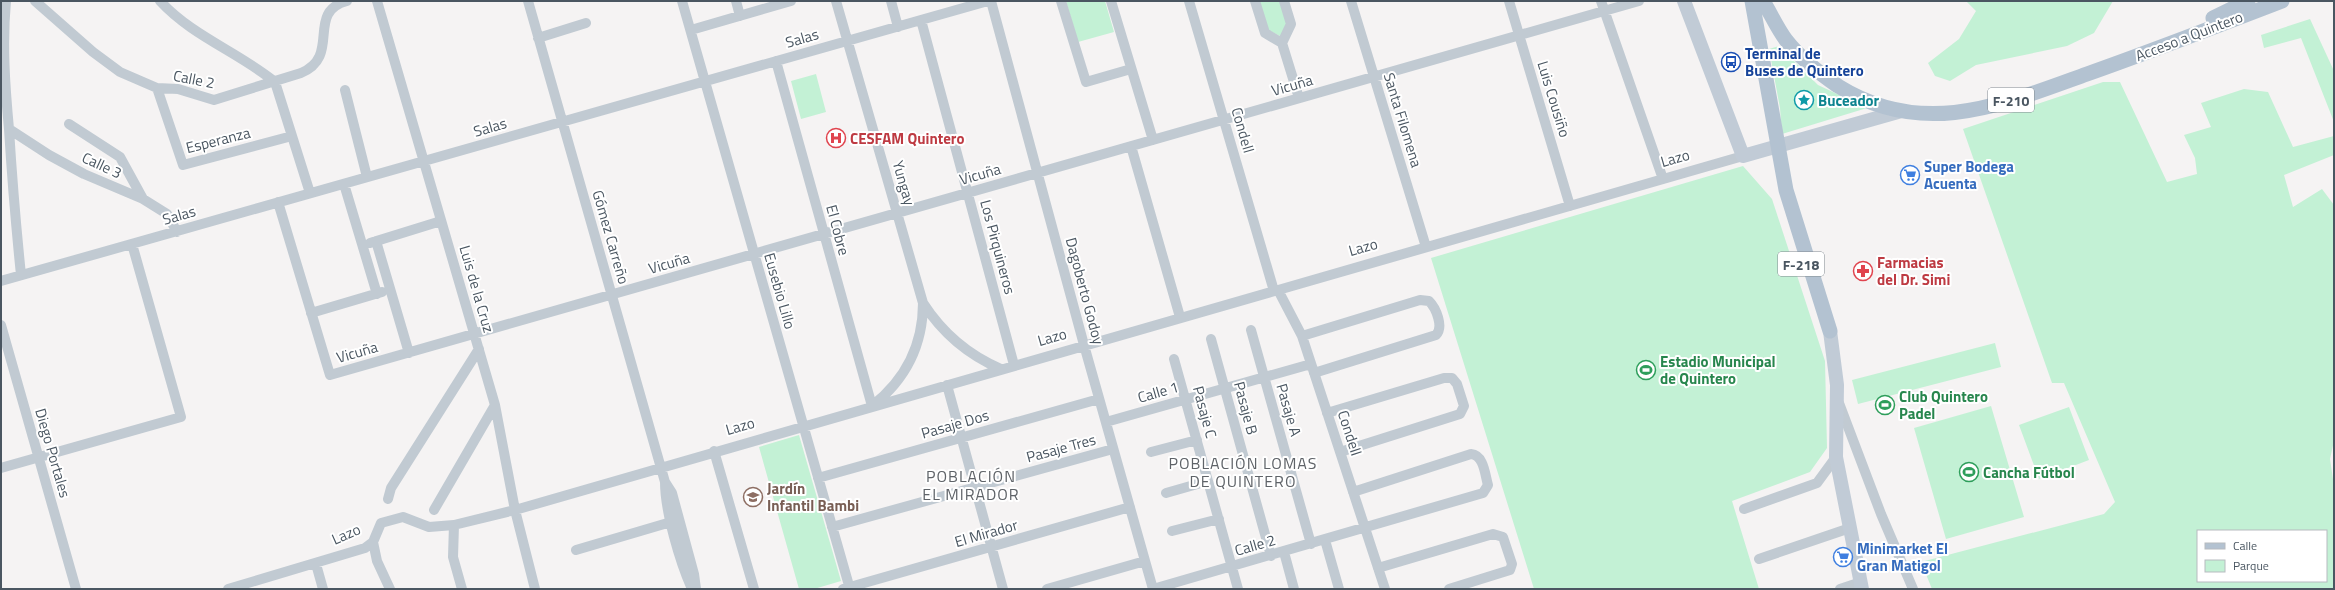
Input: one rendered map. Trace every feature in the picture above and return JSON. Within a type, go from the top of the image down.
[{"type":"main road","points":[[1684,1],[1743,156]]},
{"type":"main road","name":"F-218","points":[[1752,1],[1776,146],[1790,208],[1830,331],[1837,370],[1836,457],[1862,586]]},
{"type":"main road","name":"Acceso a Quintero","points":[[1763,1],[1786,39],[1808,63],[1832,82],[1864,99],[1898,112],[1949,113],[1984,108],[2119,63],[2282,1]]},
{"type":"main road","name":"Acceso a Quintero","points":[[2119,63],[2248,1]]},
{"type":"main road","points":[[1760,44],[1786,39]]},
{"type":"main road","name":"Lazo","points":[[1743,156],[1898,112]]},
{"type":"main road","name":"F-218","points":[[1776,146],[1774,171],[1777,195],[1803,270],[1830,331]]},
{"type":"main road","points":[[1777,195],[1783,205],[1790,208]]},
{"type":"street","points":[[6,1],[4,66],[11,179],[21,275]]},
{"type":"street","name":"Calle 2","points":[[35,1],[93,52],[120,72],[157,88],[178,89],[214,100],[306,71],[314,65],[324,47],[324,21],[328,12],[335,5],[347,1]]},
{"type":"street","points":[[160,1],[180,20],[197,33],[256,67],[275,82],[310,194]]},
{"type":"street","name":"Luis de la Cruz","points":[[377,1],[495,405],[515,510],[535,589]]},
{"type":"street","name":"Gómez Carreño","points":[[528,1],[661,467],[665,482],[665,496],[671,522],[686,576],[692,589]]},
{"type":"street","name":"Eusebio Lillo","points":[[682,1],[832,527],[848,588]]},
{"type":"street","points":[[736,1],[740,16]]},
{"type":"street","points":[[691,30],[740,16],[775,3],[791,1]]},
{"type":"street","name":"Yungay","points":[[836,1],[923,303],[922,328],[910,364],[897,383],[872,406]]},
{"type":"street","points":[[891,1],[898,27]]},
{"type":"street","name":"Salas","points":[[1,281],[989,1]]},
{"type":"street","name":"Dagoberto Godoy","points":[[989,1],[1153,589]]},
{"type":"street","points":[[1061,1],[1086,82],[1131,69]]},
{"type":"street","points":[[1111,1],[1153,140]]},
{"type":"street","name":"Condell","points":[[1189,1],[1276,290],[1302,336],[1385,589]]},
{"type":"street","points":[[1255,1],[1265,33],[1282,43],[1299,98]]},
{"type":"street","points":[[1282,43],[1291,24],[1284,1]]},
{"type":"street","name":"Santa Filomena","points":[[1351,1],[1426,247]]},
{"type":"street","name":"Luis Cousiño","points":[[1509,1],[1570,206]]},
{"type":"street","name":"Vicuña","points":[[311,313],[330,375],[1520,35],[1603,6],[1639,1]]},
{"type":"street","points":[[1603,6],[1663,179]]},
{"type":"street","name":"Los Pirquineros","points":[[920,20],[1014,366]]},
{"type":"street","points":[[538,38],[586,23]]},
{"type":"street","name":"El Cobre","points":[[776,61],[872,406]]},
{"type":"street","name":"Esperanza","points":[[157,88],[184,165],[292,136]]},
{"type":"street","points":[[345,90],[367,177]]},
{"type":"street","points":[[1,107],[7,116]]},
{"type":"street","points":[[69,124],[120,157],[143,199]]},
{"type":"street","name":"Calle 3","points":[[8,129],[49,155],[84,174],[143,199],[167,214],[177,232]]},
{"type":"street","points":[[1131,146],[1180,317]]},
{"type":"street","name":"Lazo","points":[[228,589],[257,585],[365,548],[373,542],[381,523],[403,517],[429,527],[454,525],[515,510],[714,451],[1743,156]]},
{"type":"street","points":[[344,184],[377,294]]},
{"type":"street","points":[[278,202],[311,313],[390,290]]},
{"type":"street","points":[[363,245],[441,221]]},
{"type":"street","points":[[376,241],[409,353]]},
{"type":"street","points":[[1,468],[181,417],[132,244]]},
{"type":"street","points":[[1302,336],[1420,300],[1429,301],[1434,308],[1440,329],[1436,335],[1312,369]]},
{"type":"street","name":"Yungay","points":[[923,303],[939,325],[958,344],[979,358],[1001,369]]},
{"type":"street","name":"Diego Portales","points":[[1,325],[76,589]]},
{"type":"street","name":"Pasaje A","points":[[1251,330],[1311,544]]},
{"type":"street","name":"Pasaje B","points":[[1211,339],[1271,556]]},
{"type":"street","points":[[388,499],[392,488],[479,349]]},
{"type":"street","name":"Pasaje C","points":[[1174,359],[1238,589]]},
{"type":"street","name":"Calle 1","points":[[1106,422],[1264,377],[1312,369]]},
{"type":"street","points":[[1328,414],[1446,377],[1456,382],[1464,404],[1463,410],[1458,416],[1340,452]]},
{"type":"street","points":[[947,385],[1003,589]]},
{"type":"street","name":"Pasaje Dos","points":[[818,478],[1099,399]]},
{"type":"street","points":[[1837,399],[1881,514],[1913,589]]},
{"type":"street","points":[[434,510],[495,405]]},
{"type":"street","points":[[1151,452],[1197,440]]},
{"type":"street","name":"Pasaje Tres","points":[[832,527],[1113,449]]},
{"type":"street","points":[[714,451],[754,589]]},
{"type":"street","name":"Calle 2","points":[[1153,589],[1365,529],[1483,493],[1488,484],[1481,460],[1477,456],[1471,454],[1353,492]]},
{"type":"street","points":[[1744,508],[1817,483],[1836,457]]},
{"type":"street","points":[[1166,493],[1208,481]]},
{"type":"street","name":"Gómez Carreño","points":[[665,482],[672,493],[694,574],[696,589]]},
{"type":"street","name":"El Mirador","points":[[848,588],[1130,507]]},
{"type":"street","points":[[1172,531],[1218,519]]},
{"type":"street","points":[[576,550],[671,522]]},
{"type":"street","points":[[454,525],[453,556],[462,589]]},
{"type":"street","points":[[1758,559],[1850,528]]},
{"type":"street","points":[[1378,568],[1492,534],[1501,535],[1505,540],[1512,566],[1509,571],[1449,589]]},
{"type":"street","points":[[1326,540],[1339,589]]},
{"type":"street","points":[[373,542],[376,561],[390,589]]},
{"type":"street","points":[[1284,552],[1294,589]]},
{"type":"street","points":[[1047,589],[1145,561]]},
{"type":"street","points":[[316,564],[323,589]]},
{"type":"street","points":[[1840,589],[1862,586]]},
{"type":"green space","points":[[1066,1],[1105,1],[1114,32],[1078,42]]},
{"type":"green space","points":[[1258,1],[1280,1],[1288,25],[1282,37],[1266,29]]},
{"type":"green space","points":[[1966,1],[2113,1],[2094,33],[2067,46],[1976,65],[1950,81],[1935,76],[1928,63],[1959,39],[1976,11]]},
{"type":"green space","points":[[2310,19],[2334,71],[2334,122],[2301,38],[2264,48],[2261,35]]},
{"type":"green space","points":[[1779,46],[1818,85],[1867,108],[1782,134],[1780,108],[1769,49]]},
{"type":"green space","points":[[816,74],[826,112],[801,119],[791,81]]},
{"type":"green space","points":[[2103,82],[2120,82],[2167,182],[2197,174],[2195,158],[2184,135],[2211,127],[2201,103],[2244,89],[2268,92],[2293,147],[2334,136],[2334,155],[2284,175],[2293,207],[2322,189],[2334,205],[2334,441],[2330,459],[2334,486],[2334,589],[1932,589],[1921,562],[2104,514],[2115,502],[2064,383],[2052,383],[1963,129]]},
{"type":"green space","name":"Estadio Municipal de Quintero","points":[[1743,166],[1772,199],[1825,361],[1827,448],[1810,472],[1732,501],[1759,589],[1534,589],[1431,258]]},
{"type":"green space","points":[[1995,343],[2001,367],[1858,404],[1852,380]]},
{"type":"green space","name":"Cancha Fútbol","points":[[1991,406],[2024,517],[1946,539],[1914,428]]},
{"type":"green space","points":[[2069,407],[2089,460],[2039,479],[2019,425]]},
{"type":"green space","points":[[799,435],[841,581],[814,589],[799,589],[759,447]]},
{"type":"place","name":"Terminal de Buses de Quintero","points":[[1731,62]]},
{"type":"place","name":"Buceador","points":[[1804,100]]},
{"type":"place","name":"CESFAM Quintero","points":[[836,138]]},
{"type":"place","name":"Super Bodega Acuenta","points":[[1910,175]]},
{"type":"place","name":"Farmacias del Dr. Simi","points":[[1863,271]]},
{"type":"place","name":"Estadio Municipal de Quintero","points":[[1646,370]]},
{"type":"place","name":"Club Quintero Padel","points":[[1885,405]]},
{"type":"place","name":"Cancha Fútbol","points":[[1969,472]]},
{"type":"place","name":"Jardín Infantil Bambi","points":[[753,497]]},
{"type":"place","name":"Minimarket El Gran Matigol","points":[[1843,557]]},
{"type":"district","name":"POBLACIÓN LOMAS DE QUINTERO","points":[[1243,472]]},
{"type":"district","name":"POBLACIÓN EL MIRADOR","points":[[971,485]]}]
